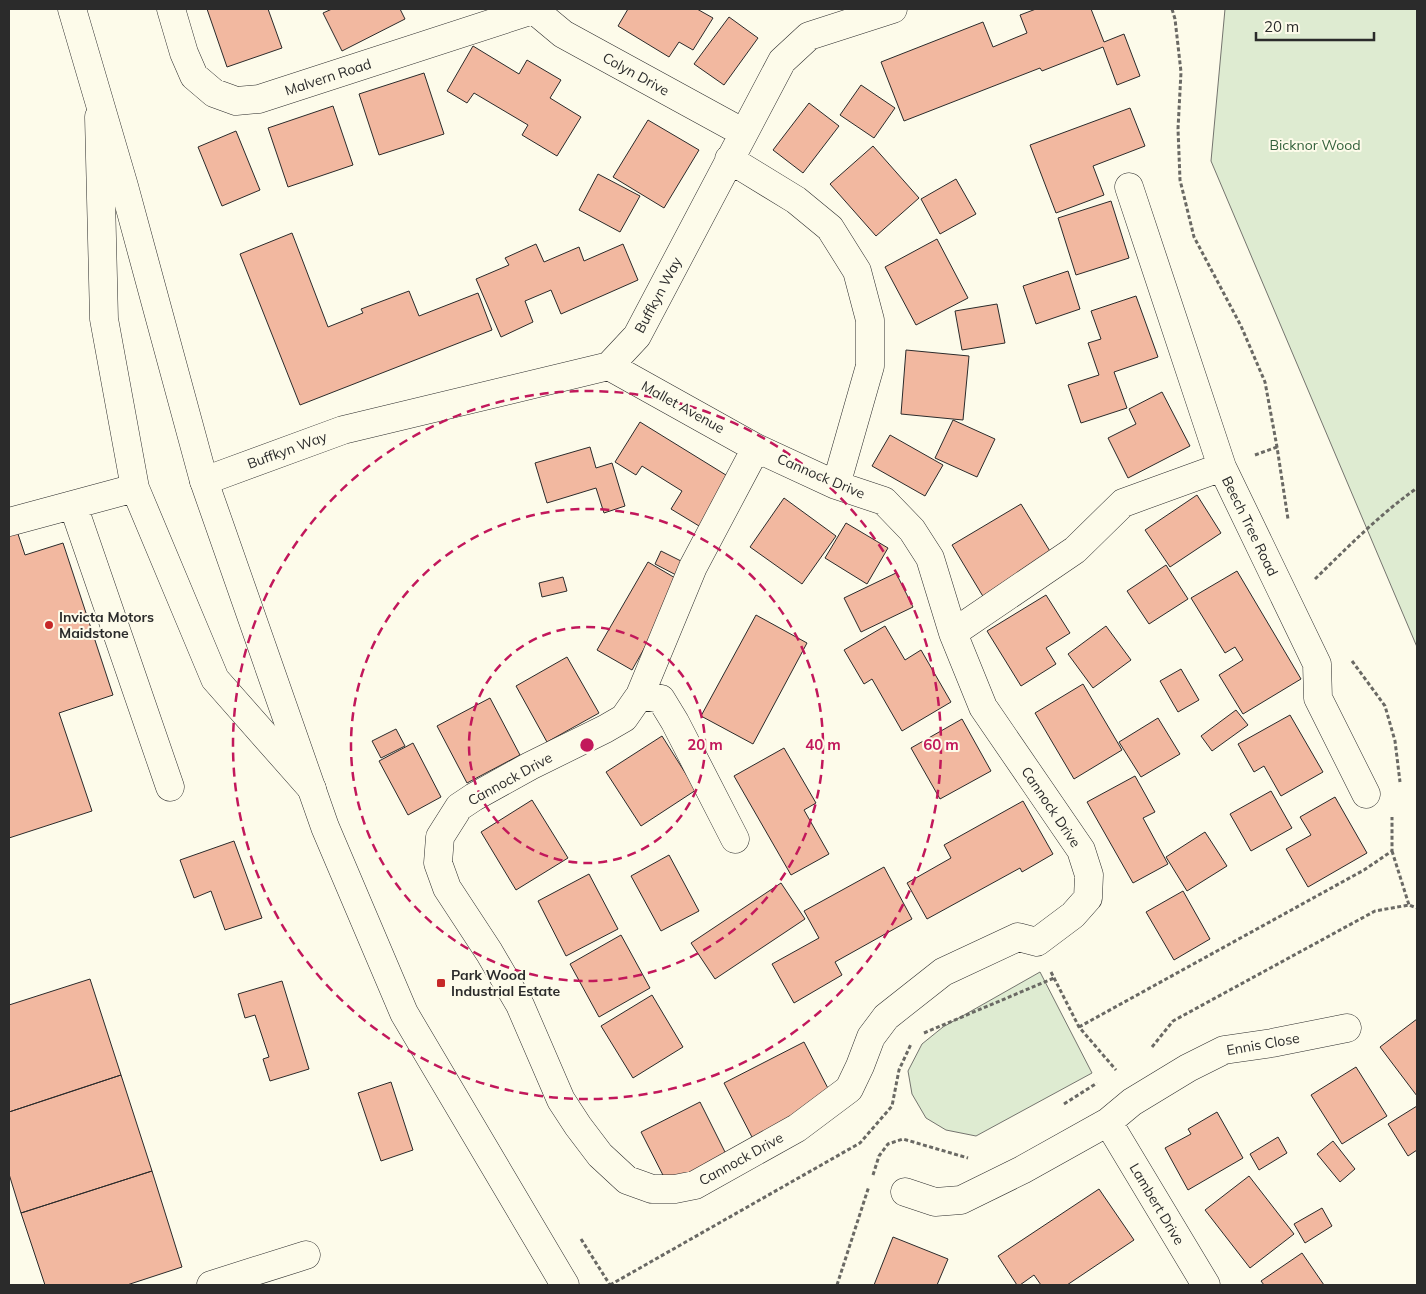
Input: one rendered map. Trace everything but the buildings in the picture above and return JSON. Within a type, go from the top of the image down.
[{"type":"street","points":[[72,9],[204,481],[325,826],[404,1013],[564,1285]]},
{"type":"street","name":"Malvern Road","points":[[171,9],[184,53],[194,76],[214,93],[236,101],[259,99],[533,9]]},
{"type":"street","name":"Colyn Drive","points":[[533,9],[563,34],[744,132]]},
{"type":"street","name":"Buffkyn Way","points":[[204,481],[343,430],[609,366],[637,336],[782,61],[809,36],[893,9]]},
{"type":"street","points":[[99,102],[104,319],[135,488],[215,679],[313,790]]},
{"type":"street","points":[[729,159],[796,200],[830,228],[857,271],[870,320],[870,366],[836,485]]},
{"type":"street","points":[[1129,187],[1222,467]]},
{"type":"street","name":"Mallet Avenue","points":[[609,366],[756,448]]},
{"type":"street","name":"Cannock Drive","points":[[756,448],[836,485],[884,502],[912,530],[930,558],[953,633],[983,706],[1081,850],[1089,875],[1088,898],[1073,915],[1037,942],[1018,937],[943,972],[904,1001],[886,1017],[871,1037],[849,1089],[797,1128],[695,1185],[675,1189],[652,1190],[627,1180],[600,1155],[561,1100],[520,1005],[489,952],[447,888],[438,863],[440,836],[459,806],[474,796],[624,718],[640,695],[693,567],[756,448]]},
{"type":"street","name":"Beech Tree Road","points":[[953,633],[1075,550],[1123,503],[1222,467],[1317,664],[1318,698],[1366,794]]},
{"type":"street","points":[[9,522],[135,488]]},
{"type":"street","points":[[73,505],[170,787]]},
{"type":"street","points":[[640,695],[661,698],[676,722],[734,839]]},
{"type":"street","name":"Ennis Close","points":[[904,1192],[935,1202],[961,1200],[1022,1170],[1108,1122],[1132,1102],[1188,1068],[1224,1050],[1272,1043],[1347,1028]]},
{"type":"street","name":"Lambert Drive","points":[[1108,1122],[1206,1285]]},
{"type":"street","points":[[210,1285],[306,1255]]},
{"type":"path","points":[[1309,585],[1367,528],[1417,488]]},
{"type":"path","points":[[1392,851],[1409,905]]},
{"type":"path","points":[[1150,1049],[1173,1021],[1375,911],[1409,905],[1417,908]]},
{"type":"path","points":[[1037,942],[1079,1027],[1116,1070],[1132,1102]]},
{"type":"path","points":[[1108,1076],[1123,1067]]},
{"type":"path","points":[[1061,1106],[1100,1081]]},
{"type":"path","points":[[837,1285],[879,1156],[888,1144],[903,1139],[973,1159]]},
{"type":"green space","name":"Bicknor Wood","points":[[1225,9],[1417,9],[1417,647],[1211,161]]},
{"type":"green space","points":[[1040,972],[1092,1073],[976,1136],[946,1130],[926,1118],[912,1094],[908,1071],[922,1044],[943,1027]]},
{"type":"place","name":"Invicta Motors Maidstone","points":[[49,625]]},
{"type":"place","name":"Park Wood Industrial Estate","points":[[441,983]]}]
